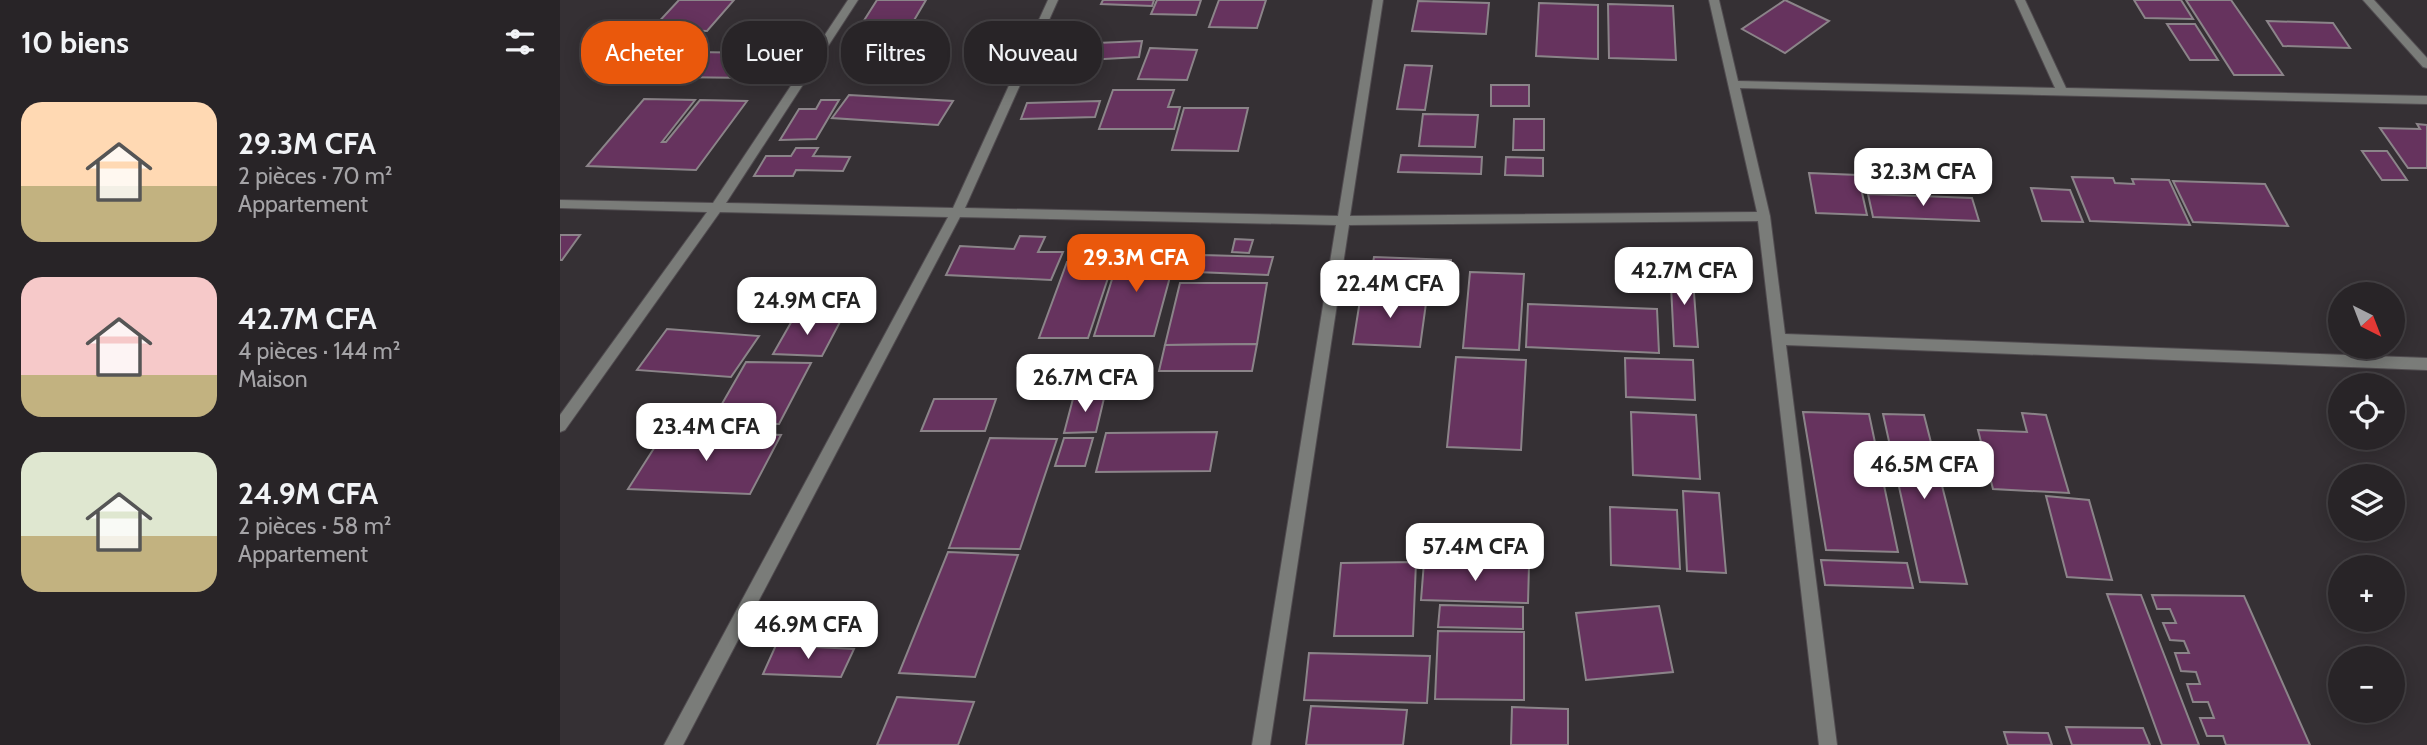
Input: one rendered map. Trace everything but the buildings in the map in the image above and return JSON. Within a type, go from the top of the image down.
[{"type":"street","points":[[560,426],[717,207],[853,0]]},
{"type":"street","points":[[673,745],[957,212],[1053,0]]},
{"type":"street","points":[[1261,745],[1378,0]]},
{"type":"street","points":[[1714,0],[1764,216],[1828,745]]},
{"type":"street","points":[[2020,0],[2062,92]]},
{"type":"street","points":[[2368,0],[2427,65]]},
{"type":"street","points":[[1733,84],[2427,100]]},
{"type":"street","points":[[560,204],[1343,220],[1764,216]]},
{"type":"street","points":[[1779,339],[2427,363]]}]
